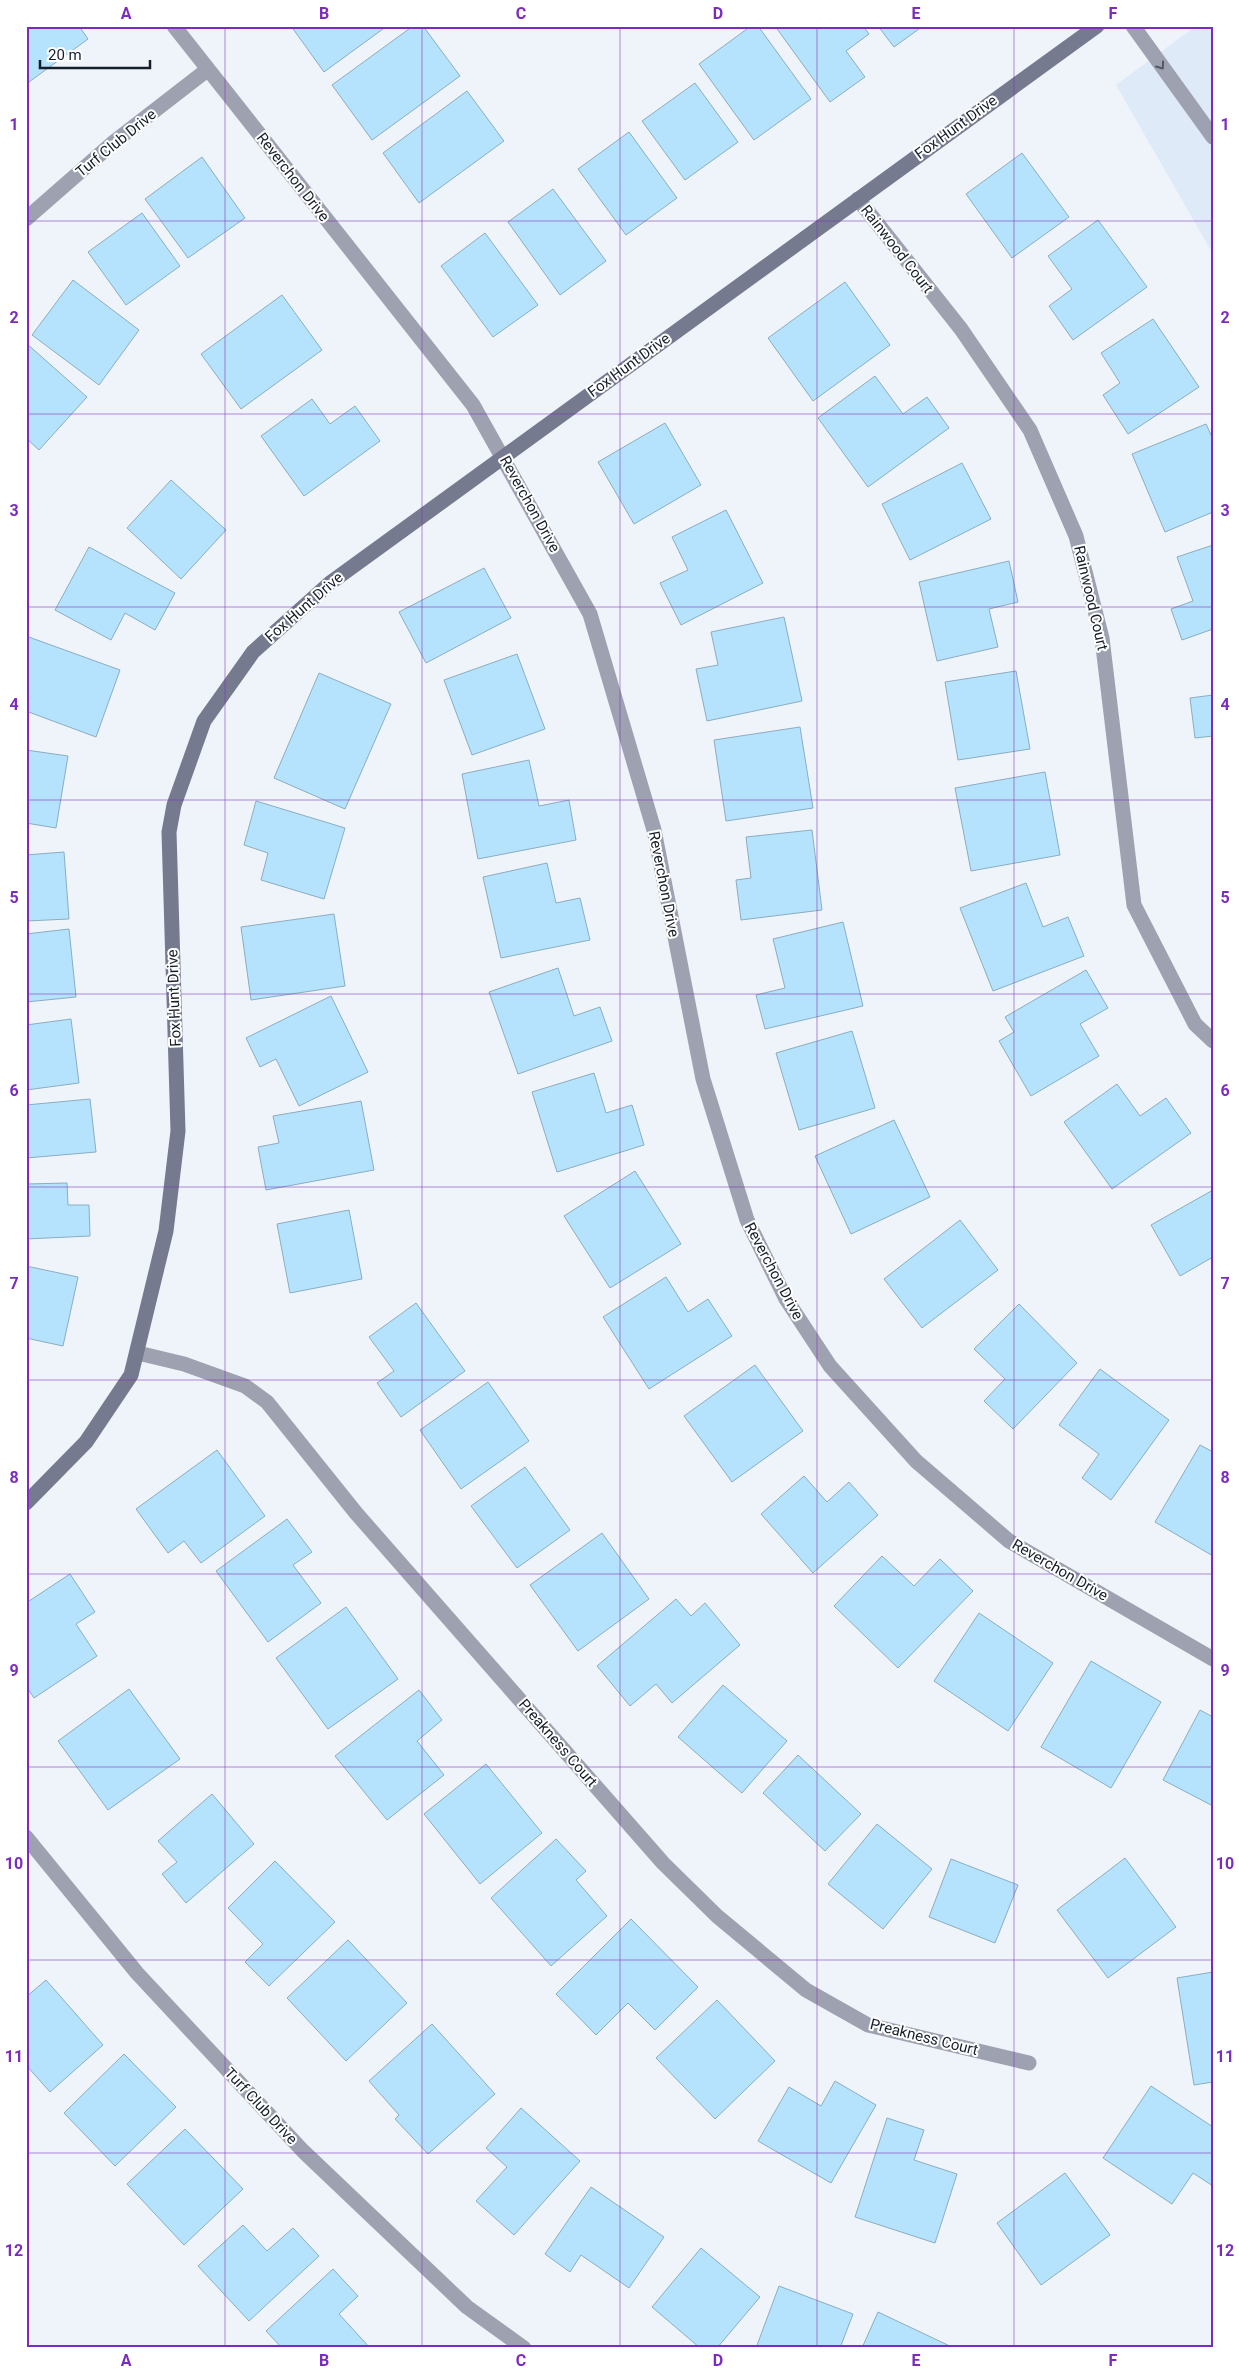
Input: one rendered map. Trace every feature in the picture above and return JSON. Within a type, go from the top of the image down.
[{"type":"street","name":"Reverchon Drive","points":[[174,26],[473,405],[504,457],[590,614],[654,830],[703,1079],[747,1220],[786,1299],[830,1366],[910,1454],[1010,1541],[1213,1659]]},
{"type":"street","name":"Fox Hunt Drive","points":[[26,1503],[86,1442],[131,1375],[138,1353],[166,1231],[178,1131],[169,832],[174,805],[204,721],[253,652],[330,583],[1097,26]]},
{"type":"street","points":[[1133,26],[1211,131]]},
{"type":"street","name":"Turf Club Drive","points":[[26,219],[114,142],[207,70]]},
{"type":"street","name":"Rainwood Court","points":[[858,199],[961,329],[1030,430],[1076,536],[1102,638],[1134,905],[1195,1024],[1213,1041]]},
{"type":"street","name":"Preakness Court","points":[[138,1353],[184,1364],[245,1386],[267,1402],[356,1513],[663,1862],[717,1916],[806,1990],[868,2025],[1029,2063]]},
{"type":"street","name":"Turf Club Drive","points":[[26,1837],[137,1973],[303,2151],[467,2307],[524,2348]]},
{"type":"shaded area","points":[[1196,26],[1213,26],[1213,254],[1116,85]]},
{"type":"building","points":[[26,26],[79,26],[88,39],[29,82],[26,78]]},
{"type":"building","points":[[291,26],[387,26],[324,72]]},
{"type":"building","points":[[413,26],[423,26],[460,76],[372,140],[332,85]]},
{"type":"building","points":[[751,26],[758,26],[811,99],[754,140],[699,64]]},
{"type":"building","points":[[775,26],[863,26],[869,34],[846,51],[865,77],[830,102]]},
{"type":"building","points":[[878,26],[923,26],[894,47]]},
{"type":"building","points":[[695,83],[738,142],[685,180],[642,121]]},
{"type":"building","points":[[467,91],[504,141],[419,203],[383,153]]},
{"type":"building","points":[[629,132],[677,198],[626,235],[578,169]]},
{"type":"building","points":[[1022,153],[1069,217],[1012,258],[966,194]]},
{"type":"building","points":[[202,157],[245,218],[188,258],[145,199]]},
{"type":"building","points":[[553,189],[606,261],[560,295],[508,222]]},
{"type":"building","points":[[142,213],[180,266],[126,305],[88,252]]},
{"type":"building","points":[[1098,220],[1147,287],[1073,340],[1049,306],[1072,289],[1048,256]]},
{"type":"building","points":[[485,233],[538,305],[493,337],[441,266]]},
{"type":"building","points":[[73,280],[139,330],[99,385],[32,335]]},
{"type":"building","points":[[845,282],[890,345],[813,401],[768,338]]},
{"type":"building","points":[[282,295],[322,350],[241,409],[201,354]]},
{"type":"building","points":[[1153,319],[1199,387],[1128,434],[1103,395],[1120,383],[1101,353]]},
{"type":"building","points":[[26,343],[87,397],[39,450],[26,438]]},
{"type":"building","points":[[875,376],[903,414],[927,397],[949,428],[868,487],[818,418]]},
{"type":"building","points":[[312,399],[330,424],[355,406],[380,441],[304,496],[261,436]]},
{"type":"building","points":[[665,423],[701,485],[634,524],[598,462]]},
{"type":"building","points":[[1206,424],[1213,439],[1213,512],[1165,532],[1132,454]]},
{"type":"building","points":[[962,463],[991,519],[910,560],[882,504]]},
{"type":"building","points":[[171,480],[226,530],[181,579],[127,528]]},
{"type":"building","points":[[726,510],[763,583],[681,625],[660,583],[688,570],[672,537]]},
{"type":"building","points":[[1213,545],[1213,629],[1182,640],[1171,609],[1193,601],[1177,557]]},
{"type":"building","points":[[89,547],[175,593],[155,630],[125,613],[111,640],[55,610]]},
{"type":"building","points":[[1009,561],[1018,602],[989,609],[998,647],[937,661],[919,582]]},
{"type":"building","points":[[484,568],[511,618],[426,663],[399,612]]},
{"type":"building","points":[[784,617],[802,701],[707,721],[696,669],[718,665],[711,632]]},
{"type":"building","points":[[26,636],[120,670],[96,737],[26,711]]},
{"type":"building","points":[[517,654],[545,729],[472,755],[444,680]]},
{"type":"building","points":[[1016,671],[1030,749],[958,760],[945,682]]},
{"type":"building","points":[[319,673],[391,704],[345,809],[274,778]]},
{"type":"building","points":[[1213,695],[1213,736],[1195,738],[1190,698]]},
{"type":"building","points":[[800,727],[813,808],[726,821],[714,740]]},
{"type":"building","points":[[26,750],[68,756],[56,828],[26,823]]},
{"type":"building","points":[[529,760],[539,806],[569,800],[576,840],[478,859],[462,774]]},
{"type":"building","points":[[1045,772],[1060,855],[971,871],[955,788]]},
{"type":"building","points":[[256,801],[345,828],[324,899],[261,880],[268,853],[244,845]]},
{"type":"building","points":[[812,830],[822,910],[741,920],[736,880],[751,878],[746,837]]},
{"type":"building","points":[[64,852],[69,919],[26,921],[26,855]]},
{"type":"building","points":[[547,863],[556,903],[580,898],[590,940],[501,958],[483,877]]},
{"type":"building","points":[[1026,883],[1043,927],[1068,917],[1084,956],[993,991],[960,908]]},
{"type":"building","points":[[334,914],[345,986],[251,1000],[241,927]]},
{"type":"building","points":[[843,922],[863,1006],[765,1029],[756,995],[785,988],[773,939]]},
{"type":"building","points":[[69,929],[76,997],[26,1002],[26,934]]},
{"type":"building","points":[[558,968],[574,1016],[600,1007],[612,1041],[518,1074],[489,992]]},
{"type":"building","points":[[1086,970],[1108,1008],[1080,1024],[1099,1056],[1031,1096],[999,1041],[1014,1032],[1005,1017]]},
{"type":"building","points":[[331,996],[368,1072],[299,1106],[276,1059],[260,1067],[246,1038]]},
{"type":"building","points":[[71,1019],[79,1083],[26,1090],[26,1025]]},
{"type":"building","points":[[852,1031],[875,1108],[799,1130],[776,1053]]},
{"type":"building","points":[[594,1073],[606,1113],[632,1105],[644,1145],[557,1172],[532,1092]]},
{"type":"building","points":[[1117,1084],[1140,1116],[1166,1098],[1191,1133],[1112,1189],[1064,1122]]},
{"type":"building","points":[[90,1099],[96,1152],[26,1158],[26,1105]]},
{"type":"building","points":[[361,1101],[374,1170],[266,1190],[258,1147],[279,1143],[273,1116]]},
{"type":"building","points":[[894,1120],[930,1197],[851,1234],[815,1156]]},
{"type":"building","points":[[635,1171],[681,1244],[610,1288],[564,1216]]},
{"type":"building","points":[[67,1183],[68,1205],[89,1205],[90,1236],[26,1239],[26,1184]]},
{"type":"building","points":[[1213,1190],[1213,1257],[1180,1276],[1151,1225]]},
{"type":"building","points":[[349,1210],[362,1279],[290,1293],[277,1224]]},
{"type":"building","points":[[960,1220],[998,1270],[922,1328],[884,1279]]},
{"type":"building","points":[[26,1266],[78,1277],[63,1346],[26,1338]]},
{"type":"building","points":[[666,1277],[688,1312],[708,1299],[732,1336],[649,1389],[603,1317]]},
{"type":"building","points":[[416,1303],[465,1371],[401,1417],[377,1383],[394,1371],[369,1337]]},
{"type":"building","points":[[1019,1304],[1077,1363],[1013,1429],[984,1401],[1005,1379],[974,1349]]},
{"type":"building","points":[[755,1365],[803,1431],[732,1482],[684,1416]]},
{"type":"building","points":[[1100,1369],[1169,1420],[1111,1500],[1082,1478],[1099,1454],[1059,1425]]},
{"type":"building","points":[[488,1382],[529,1441],[461,1489],[420,1430]]},
{"type":"building","points":[[1200,1445],[1213,1452],[1213,1556],[1155,1522]]},
{"type":"building","points":[[217,1450],[265,1516],[201,1563],[184,1541],[168,1553],[136,1509]]},
{"type":"building","points":[[525,1467],[570,1530],[517,1568],[471,1506]]},
{"type":"building","points":[[804,1476],[827,1502],[849,1482],[878,1515],[813,1573],[761,1514]]},
{"type":"building","points":[[287,1519],[312,1552],[293,1565],[321,1603],[268,1642],[216,1571]]},
{"type":"building","points":[[602,1533],[649,1599],[578,1651],[530,1585]]},
{"type":"building","points":[[882,1556],[914,1586],[940,1559],[973,1591],[898,1668],[834,1606]]},
{"type":"building","points":[[70,1574],[95,1612],[76,1624],[97,1656],[34,1698],[26,1686],[26,1603]]},
{"type":"building","points":[[676,1599],[691,1616],[705,1603],[740,1645],[672,1703],[656,1684],[630,1706],[597,1666]]},
{"type":"building","points":[[346,1607],[398,1679],[328,1729],[276,1658]]},
{"type":"building","points":[[979,1613],[1053,1663],[1008,1731],[934,1681]]},
{"type":"building","points":[[1091,1661],[1161,1702],[1111,1788],[1041,1747]]},
{"type":"building","points":[[723,1685],[787,1741],[742,1793],[678,1737]]},
{"type":"building","points":[[129,1689],[180,1759],[108,1810],[58,1741]]},
{"type":"building","points":[[419,1690],[442,1720],[417,1741],[444,1775],[387,1820],[335,1756]]},
{"type":"building","points":[[1200,1710],[1213,1717],[1213,1806],[1163,1780]]},
{"type":"building","points":[[798,1755],[861,1814],[825,1851],[763,1793]]},
{"type":"building","points":[[486,1764],[542,1833],[480,1884],[424,1814]]},
{"type":"building","points":[[212,1794],[254,1844],[186,1903],[162,1874],[177,1862],[158,1841]]},
{"type":"building","points":[[877,1824],[932,1869],[883,1929],[828,1884]]},
{"type":"building","points":[[556,1839],[586,1871],[576,1880],[607,1916],[551,1966],[491,1898]]},
{"type":"building","points":[[1125,1858],[1176,1927],[1108,1978],[1057,1910]]},
{"type":"building","points":[[951,1859],[1018,1885],[995,1943],[929,1917]]},
{"type":"building","points":[[275,1861],[335,1922],[269,1986],[245,1962],[263,1944],[228,1908]]},
{"type":"building","points":[[631,1919],[698,1987],[655,2030],[628,2003],[596,2035],[556,1994]]},
{"type":"building","points":[[348,1940],[407,2003],[346,2061],[287,1998]]},
{"type":"building","points":[[1213,1972],[1213,2082],[1194,2085],[1177,1978]]},
{"type":"building","points":[[46,1980],[103,2045],[50,2092],[26,2065],[26,1997]]},
{"type":"building","points":[[717,2000],[775,2061],[715,2119],[656,2058]]},
{"type":"building","points":[[432,2024],[495,2094],[428,2154],[395,2119],[399,2115],[369,2081]]},
{"type":"building","points":[[124,2054],[176,2107],[115,2166],[64,2113]]},
{"type":"building","points":[[835,2081],[876,2105],[831,2183],[758,2141],[789,2087],[821,2106]]},
{"type":"building","points":[[1151,2086],[1213,2127],[1213,2186],[1193,2173],[1172,2204],[1103,2158]]},
{"type":"building","points":[[521,2108],[580,2161],[514,2235],[476,2201],[507,2167],[486,2148]]},
{"type":"building","points":[[887,2118],[924,2130],[914,2160],[957,2174],[935,2243],[855,2217]]},
{"type":"building","points":[[185,2129],[243,2189],[184,2245],[127,2184]]},
{"type":"building","points":[[1065,2173],[1110,2235],[1041,2285],[997,2223]]},
{"type":"building","points":[[591,2187],[664,2237],[629,2288],[581,2255],[570,2272],[545,2254]]},
{"type":"building","points":[[243,2225],[267,2251],[293,2228],[319,2256],[249,2321],[198,2266]]},
{"type":"building","points":[[701,2248],[760,2297],[717,2348],[700,2348],[652,2307]]},
{"type":"building","points":[[333,2269],[358,2296],[339,2314],[370,2348],[282,2348],[266,2331]]},
{"type":"building","points":[[779,2286],[853,2314],[840,2348],[756,2348]]},
{"type":"building","points":[[878,2312],[954,2348],[862,2348]]}]
